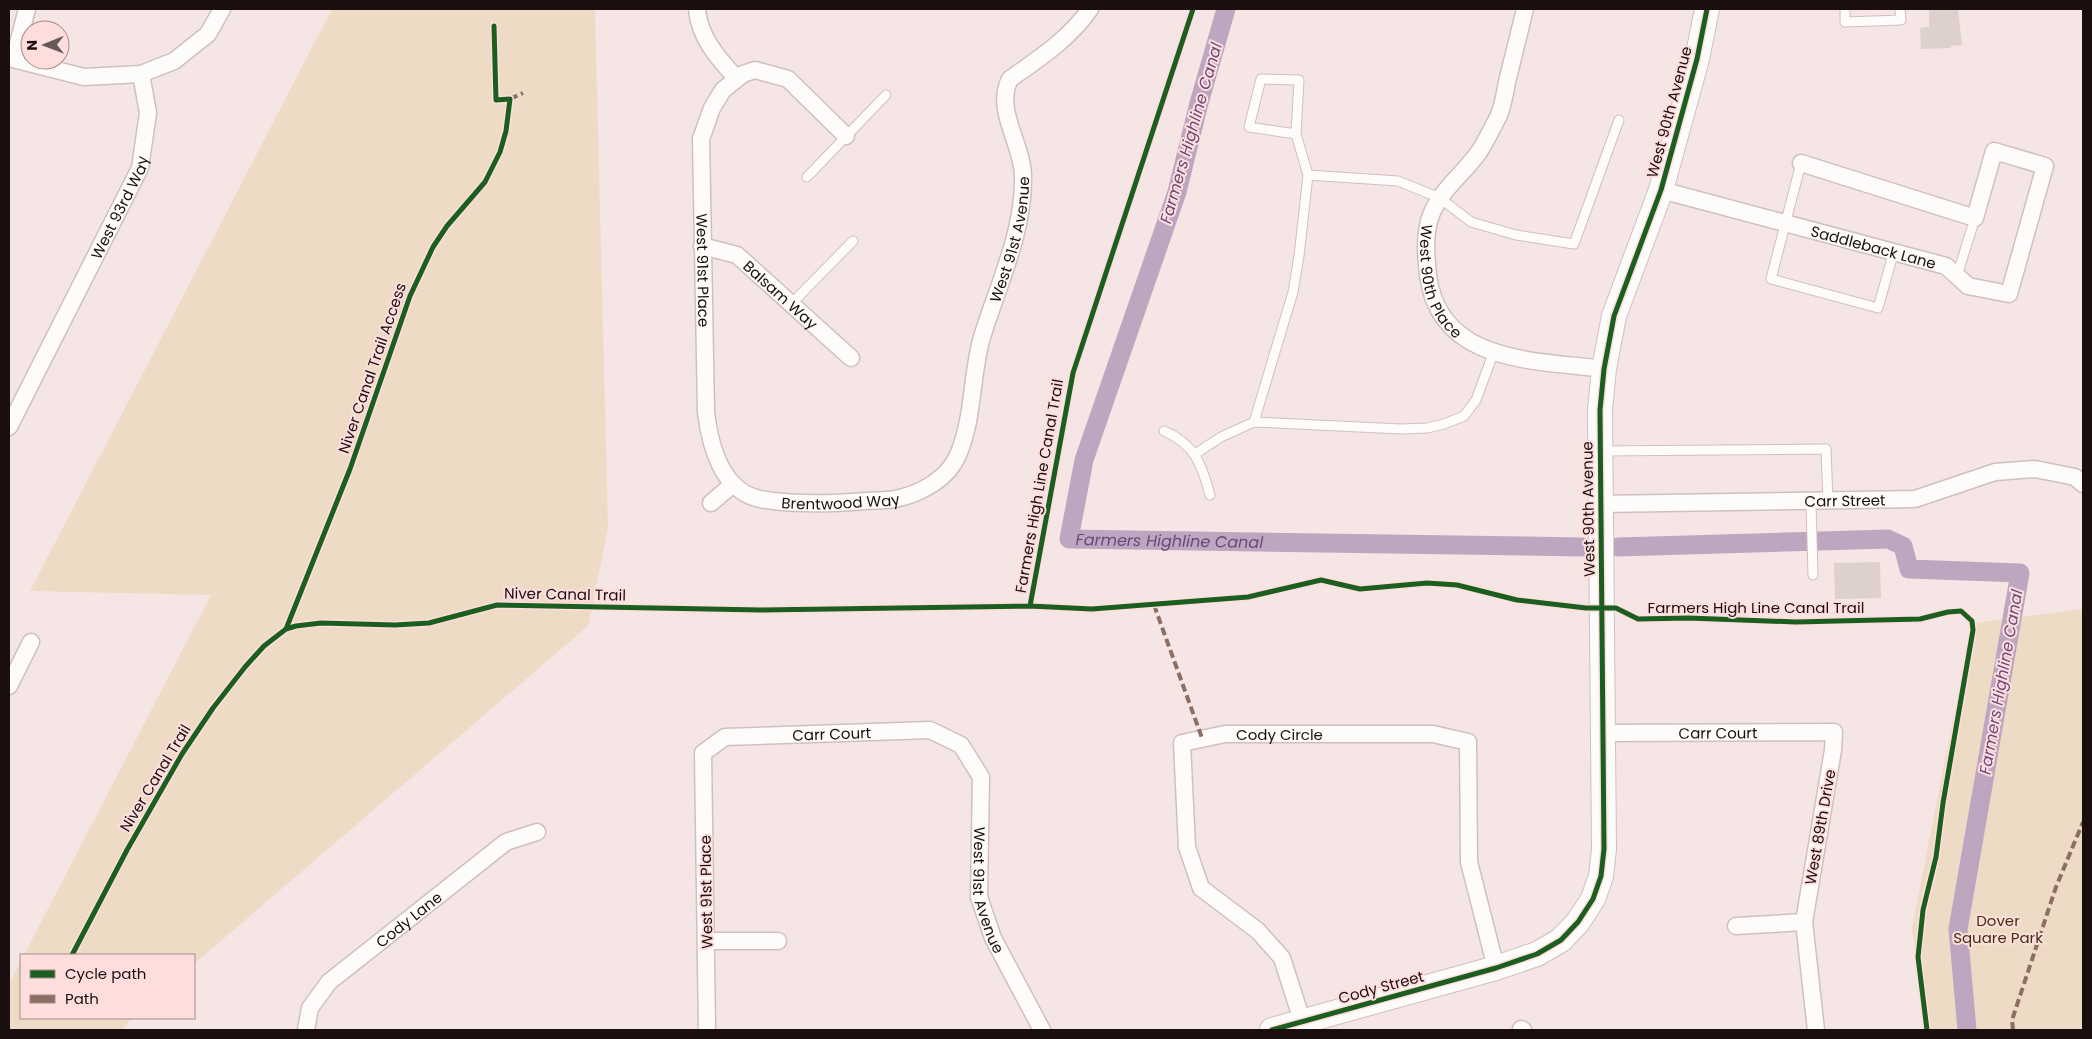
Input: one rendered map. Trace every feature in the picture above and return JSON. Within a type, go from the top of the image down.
[{"type":"street","points":[[27,9],[11,58],[84,77],[141,74],[174,61],[208,34],[222,9]]},
{"type":"street","points":[[697,9],[698,19],[708,43],[736,78],[755,70],[788,79],[846,136]]},
{"type":"street","name":"West 91st Avenue","points":[[947,473],[958,456],[966,430],[982,340],[1018,226],[1022,205],[1024,176],[1021,156],[1005,106],[1006,86],[1010,79],[1061,41],[1081,22],[1090,9]]},
{"type":"street","name":"West 90th Place","points":[[1525,9],[1500,114],[1479,151],[1440,198],[1431,215],[1427,234],[1427,264],[1430,289],[1439,314],[1452,328],[1471,342],[1493,354],[1604,369]]},
{"type":"street","name":"West 90th Avenue","points":[[1496,968],[1537,954],[1561,940],[1578,922],[1593,898],[1601,876],[1604,849],[1600,410],[1604,369],[1614,316],[1661,190],[1697,59],[1707,9]]},
{"type":"street","name":"West 93rd Way","points":[[9,427],[140,168],[148,113],[141,74]]},
{"type":"street","name":"West 91st Place","points":[[722,469],[708,434],[706,412],[701,139],[712,108],[723,90],[736,78]]},
{"type":"street","name":"Saddleback Lane","points":[[1661,190],[1946,266],[1968,286],[2009,294],[2045,166],[1994,151],[1975,218]]},
{"type":"street","points":[[1801,164],[1975,218]]},
{"type":"street","name":"Balsam Way","points":[[702,246],[737,255],[851,358]]},
{"type":"street","name":"Brentwood Way","points":[[722,469],[733,484],[750,497],[782,503],[896,499],[933,484],[947,473]]},
{"type":"street","name":"Carr Street","points":[[1600,504],[1915,499],[1995,472],[2034,469],[2075,477],[2083,484]]},
{"type":"street","points":[[711,503],[733,484]]},
{"type":"street","points":[[9,686],[31,642]]},
{"type":"street","name":"Carr Court","points":[[703,753],[725,737],[930,730],[961,744]]},
{"type":"street","name":"Carr Court","points":[[1603,733],[1834,732]]},
{"type":"street","name":"West 89th Drive","points":[[1816,1030],[1804,922],[1833,750],[1834,732]]},
{"type":"street","name":"Cody Circle","points":[[1303,1026],[1282,958],[1258,931],[1201,888],[1187,847],[1182,743],[1225,734],[1433,734],[1468,742],[1469,862],[1496,968]]},
{"type":"street","name":"West 91st Avenue","points":[[961,744],[981,777],[979,897],[994,938],[1042,1030]]},
{"type":"street","name":"West 91st Place","points":[[703,753],[707,1030]]},
{"type":"street","name":"Cody Lane","points":[[306,1030],[310,1008],[329,982],[506,842],[537,832]]},
{"type":"street","points":[[1736,926],[1804,922]]},
{"type":"street","points":[[707,941],[778,941]]},
{"type":"street","name":"Cody Street","points":[[1272,1030],[1303,1026],[1496,968]]},
{"type":"lane","points":[[1845,9],[1845,22],[1901,20],[1900,9]]},
{"type":"lane","points":[[1254,422],[1293,292],[1308,175],[1296,134],[1299,80],[1261,79],[1249,127],[1296,134]]},
{"type":"lane","points":[[807,178],[886,95]]},
{"type":"lane","points":[[1308,175],[1398,181],[1440,198],[1471,222],[1516,236],[1574,244],[1619,120]]},
{"type":"lane","points":[[1801,164],[1770,279],[1878,308],[1894,251]]},
{"type":"lane","points":[[1957,276],[1975,218]]},
{"type":"lane","points":[[792,303],[853,241]]},
{"type":"lane","points":[[1195,454],[1220,437],[1254,422],[1401,429],[1428,428],[1444,424],[1464,416],[1476,400],[1493,354]]},
{"type":"lane","points":[[1164,431],[1178,437],[1195,454],[1210,496]]},
{"type":"lane","points":[[1600,450],[1826,449],[1828,501]]},
{"type":"lane","points":[[1811,502],[1813,575]]},
{"type":"green space","points":[[332,9],[595,9],[608,528],[588,626],[195,963],[195,954],[25,954],[211,595],[30,591]]},
{"type":"green space","name":"Dover Square Park","points":[[2083,609],[2083,1030],[1924,1030],[1912,928],[1972,623]]},
{"type":"green space","points":[[20,963],[20,1019],[131,1019],[122,1030],[9,1030],[9,985]]},
{"type":"building","points":[[1929,9],[1958,9],[1962,45],[1951,46],[1951,48],[1921,49],[1920,28],[1929,27]]},
{"type":"building","points":[[1880,562],[1881,598],[1835,599],[1834,563]]},
{"type":"waterway","name":"Farmers Highline Canal","points":[[1226,9],[1199,103],[1177,192],[1084,460],[1069,539],[1583,547]]},
{"type":"waterway","name":"Farmers Highline Canal","points":[[1618,547],[1888,539],[1903,546],[1909,569],[2020,573],[1958,929],[1967,1030]]},
{"type":"marked path","points":[[510,99],[523,93]]},
{"type":"marked path","points":[[1154,605],[1202,738]]},
{"type":"marked path","points":[[2013,1030],[2012,1020],[2056,887],[2083,822]]},
{"type":"cycle path","name":"Farmers High Line Canal Trail","points":[[1030,606],[1073,373],[1193,9]]},
{"type":"cycle path","points":[[1272,1030],[1496,968],[1537,954],[1561,940],[1578,922],[1593,899],[1601,876],[1604,849],[1600,410],[1604,369],[1614,316],[1661,190],[1697,59],[1707,9]]},
{"type":"cycle path","name":"Niver Canal Trail Access","points":[[286,629],[350,469],[410,296],[433,247],[447,226],[485,182],[500,152],[506,131],[510,99],[496,100],[494,26]]},
{"type":"cycle path","name":"Niver Canal Trail","points":[[73,954],[127,850],[182,754],[213,708],[264,646],[286,629],[296,626],[321,623],[395,625],[429,623],[497,605],[761,610],[1030,606],[1092,609],[1248,597],[1321,580],[1360,589],[1427,583],[1457,585],[1517,600],[1586,608],[1616,608],[1638,619],[1689,618],[1796,622],[1920,619],[1948,612],[1961,611],[1972,621],[1973,630],[1943,803],[1936,857],[1923,910],[1918,957],[1927,1030]]}]
